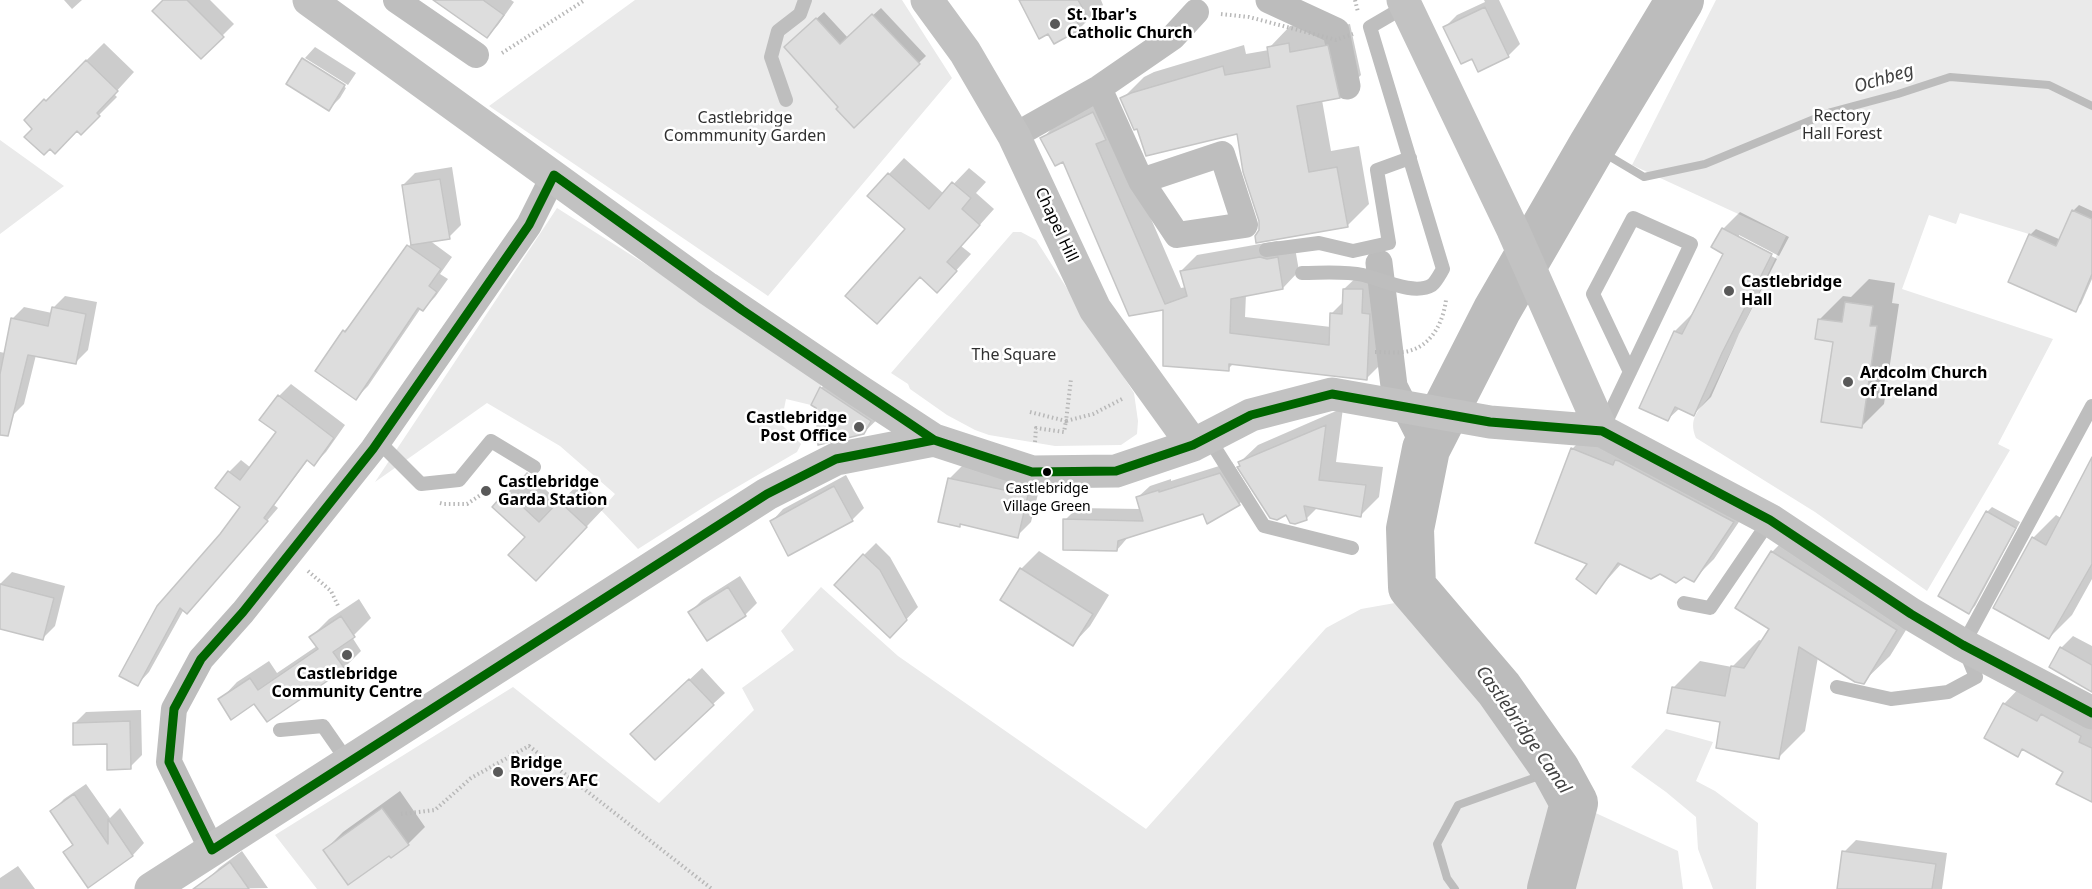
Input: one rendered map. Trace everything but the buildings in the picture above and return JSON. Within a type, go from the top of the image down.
[{"type":"street","points":[[396,0],[476,55]]},
{"type":"street","name":"Chapel Hill","points":[[927,0],[966,52],[1014,136],[1095,309],[1150,385],[1200,441]]},
{"type":"street","points":[[1405,3],[1513,230],[1602,431]]},
{"type":"street","points":[[323,4],[707,288],[934,440],[1032,472],[1116,471],[1200,441],[1251,415],[1332,394],[1490,422],[1602,431],[1770,520],[1911,614],[1963,645],[2092,712]]},
{"type":"street","points":[[1014,136],[1099,88],[1173,37],[1196,12]]},
{"type":"street","points":[[1099,88],[1141,181]]},
{"type":"street","points":[[212,850],[169,762],[174,710],[201,659],[243,612],[378,441],[530,225],[554,175]]},
{"type":"street","points":[[151,889],[766,494],[836,459],[934,440]]},
{"type":"lane","points":[[786,100],[771,57],[778,31],[800,14],[805,0]]},
{"type":"lane","points":[[1302,273],[1351,273],[1384,283],[1419,288],[1432,285],[1443,269],[1370,27],[1405,3]]},
{"type":"lane","points":[[1266,250],[1319,243],[1353,251],[1389,243],[1377,170],[1410,158]]},
{"type":"lane","points":[[1602,431],[1691,244],[1633,218],[1593,294],[1630,372]]},
{"type":"lane","points":[[1837,687],[1891,699],[1948,692],[1976,677],[1963,645],[2092,406]]},
{"type":"lane","points":[[378,441],[421,484],[459,480],[491,441],[534,467]]},
{"type":"lane","points":[[1200,441],[1264,526],[1352,548]]},
{"type":"lane","points":[[1684,603],[1710,608],[1770,520]]},
{"type":"lane","points":[[280,730],[323,726],[348,762]]},
{"type":"path","points":[[476,55],[500,54],[585,0]]},
{"type":"path","points":[[1196,12],[1249,17],[1336,40],[1370,27]]},
{"type":"path","points":[[1378,352],[1414,350],[1436,332],[1444,316],[1448,292],[1443,269]]},
{"type":"path","points":[[1032,472],[1036,429],[1064,432],[1071,379]]},
{"type":"path","points":[[1030,412],[1066,421],[1093,414],[1150,385]]},
{"type":"path","points":[[289,554],[331,591],[339,608]]},
{"type":"path","points":[[401,814],[435,810],[471,778],[529,746],[712,889]]},
{"type":"green space","name":"Castlebridge Commmunity Garden","points":[[635,0],[902,0],[952,78],[768,296],[489,106]]},
{"type":"green space","name":"Rectory Hall Forest","points":[[1716,0],[2092,0],[2092,219],[2056,246],[2029,234],[1960,213],[1956,224],[1929,215],[1902,289],[2053,339],[1998,444],[2010,450],[1927,591],[1815,512],[1696,438],[1693,426],[1695,416],[1709,397],[1786,236],[1632,165]]},
{"type":"green space","points":[[0,140],[64,186],[0,234]]},
{"type":"green space","points":[[557,208],[824,380],[811,405],[786,399],[781,424],[801,444],[797,452],[638,549],[601,510],[615,494],[560,446],[487,403],[375,482]]},
{"type":"green space","name":"The Square","points":[[1013,232],[1021,232],[1036,240],[1134,393],[1138,421],[1137,434],[1121,445],[1055,446],[989,435],[947,415],[891,373]]},
{"type":"green space","points":[[821,587],[898,656],[1146,829],[1326,628],[1361,609],[1395,603],[1412,587],[1556,770],[1574,803],[1678,851],[1683,889],[317,889],[275,835],[513,687],[659,803],[754,710],[742,688],[794,650],[781,631]]},
{"type":"green space","points":[[1666,729],[1713,742],[1696,781],[1715,791],[1758,823],[1756,889],[1713,889],[1698,849],[1696,817],[1631,767]]},
{"type":"waterway","points":[[1269,0],[1336,31],[1347,86]]},
{"type":"waterway","name":"Castlebridge Canal","points":[[1551,889],[1574,803],[1556,770],[1499,689],[1412,587],[1410,529],[1426,449],[1497,310],[1680,0]]},
{"type":"waterway","name":"Ochbeg","points":[[1592,146],[1644,177],[1705,164],[1831,112],[1950,77],[2049,85],[2092,106]]},
{"type":"waterway","points":[[1379,263],[1394,386],[1426,449]]},
{"type":"waterway","name":"Castlebridge Canal","points":[[1455,889],[1447,878],[1437,844],[1458,805],[1556,770]]},
{"type":"transit line","points":[[554,175],[742,310],[934,440],[836,459],[767,494],[212,850],[169,762],[174,709],[201,659],[243,612],[373,449],[529,225],[554,175]]},
{"type":"transit line","points":[[934,440],[1032,472],[1116,471],[1193,445],[1251,415],[1332,394],[1490,422],[1602,431],[1770,520],[1911,614],[1963,645],[2092,713]]},
{"type":"place","name":"St. Ibar's Catholic Church","points":[[1055,24]]},
{"type":"place","name":"Castlebridge Hall","points":[[1729,291]]},
{"type":"place","name":"Ardcolm Church of Ireland","points":[[1848,382]]},
{"type":"place","name":"Castlebridge Post Office","points":[[859,427]]},
{"type":"place","name":"Castlebridge Village Green","points":[[1047,472]]},
{"type":"place","name":"Castlebridge Garda Station","points":[[486,491]]},
{"type":"place","name":"Castlebridge Community Centre","points":[[347,655]]},
{"type":"place","name":"Bridge Rovers AFC","points":[[498,772]]}]
